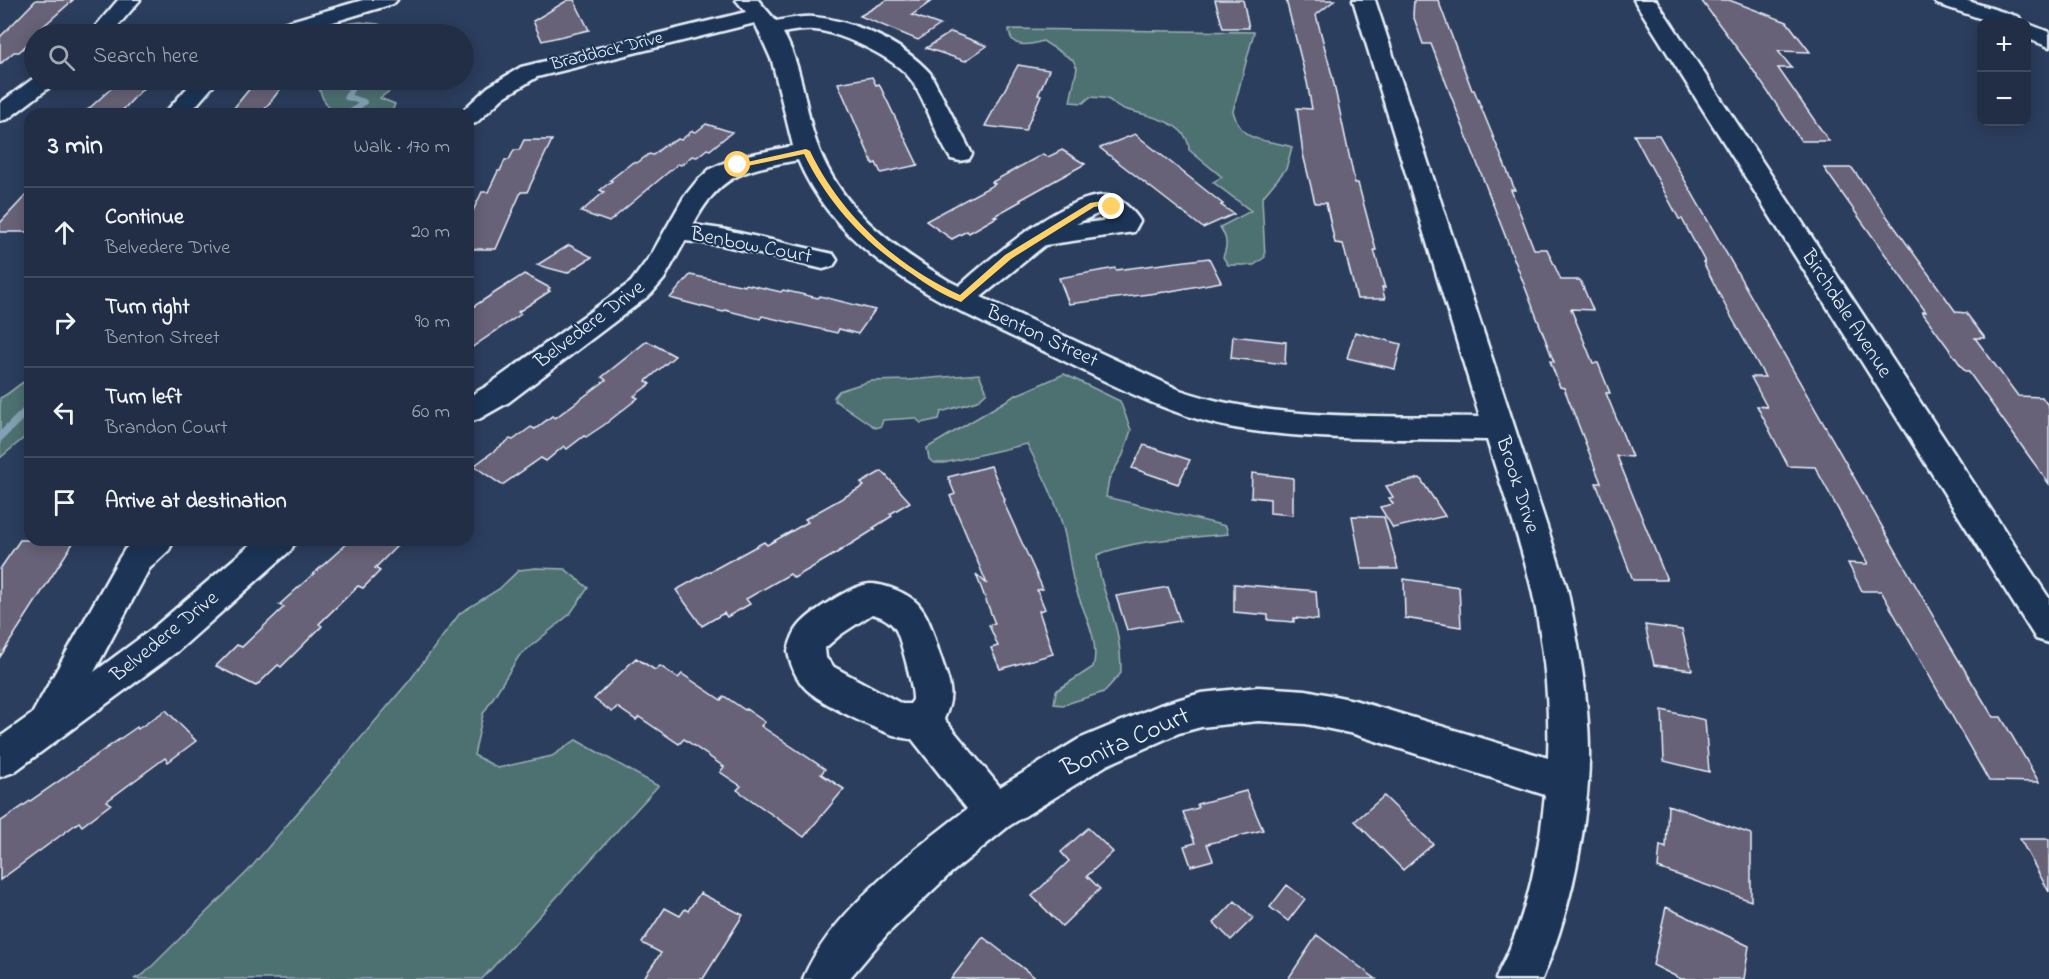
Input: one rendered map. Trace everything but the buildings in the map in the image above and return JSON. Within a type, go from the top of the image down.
[{"type":"street","points":[[109,24],[129,0]]},
{"type":"street","points":[[305,24],[386,0]]},
{"type":"street","name":"Brook Drive","points":[[1364,0],[1550,588],[1562,649],[1569,715],[1568,783],[1557,857],[1542,918],[1527,964],[1518,979]]},
{"type":"street","name":"Birchdale Avenue","points":[[1645,0],[2049,628]]},
{"type":"street","points":[[1944,0],[1999,18]]},
{"type":"street","name":"Benton Street","points":[[760,15],[786,64],[806,151],[818,176],[837,204],[862,231],[894,258],[939,289],[1169,398],[1206,411],[1245,419],[1294,424],[1498,429]]},
{"type":"street","name":"Braddock Drive","points":[[474,112],[503,86],[529,72],[760,15],[827,25],[900,57],[922,78],[960,154]]},
{"type":"street","points":[[2031,31],[2049,39]]},
{"type":"street","points":[[0,114],[33,90]]},
{"type":"street","points":[[181,108],[197,90]]},
{"type":"street","name":"Belvedere Drive","points":[[474,408],[498,394],[640,288],[659,267],[701,189],[721,173],[748,162],[806,151]]},
{"type":"street","name":"Benbow Court","points":[[678,232],[722,237],[823,260]]},
{"type":"street","points":[[961,299],[995,267],[1039,237]]},
{"type":"street","name":"Belvedere Drive","points":[[46,727],[129,572],[137,559],[151,546]]},
{"type":"street","name":"Belvedere Drive","points":[[0,759],[165,640],[272,546]]},
{"type":"street","name":"Bonita Court","points":[[825,979],[837,959],[873,918],[936,859],[995,812],[1093,752],[1174,717],[1201,710],[1257,705],[1306,707],[1354,717],[1568,783]]},
{"type":"street","points":[[920,720],[995,812]]},
{"type":"green space","points":[[360,22],[378,24],[345,24]]},
{"type":"green space","points":[[1009,29],[1254,32],[1233,111],[1242,130],[1248,135],[1263,141],[1292,147],[1286,169],[1262,198],[1265,257],[1254,265],[1228,265],[1223,257],[1226,242],[1220,227],[1251,211],[1213,182],[1222,177],[1189,150],[1187,140],[1181,132],[1163,120],[1118,107],[1105,98],[1090,97],[1083,103],[1070,102],[1077,68],[1073,60],[1043,41],[1032,44],[1017,43],[1010,36]]},
{"type":"green space","points":[[320,90],[391,90],[380,98],[395,104],[393,108],[330,108]]},
{"type":"green space","points":[[979,374],[987,392],[977,401],[941,412],[939,419],[921,423],[915,418],[883,420],[881,426],[876,428],[835,401],[834,397],[839,391],[870,381]]},
{"type":"green space","points":[[1064,374],[1120,401],[1131,430],[1123,455],[1109,479],[1106,497],[1226,526],[1228,534],[1146,542],[1097,555],[1100,575],[1117,632],[1121,673],[1104,692],[1063,705],[1054,704],[1056,691],[1093,667],[1094,646],[1089,624],[1074,583],[1059,513],[1027,444],[944,463],[935,463],[929,459],[927,448],[1014,396]]},
{"type":"green space","points":[[24,382],[24,438],[0,458],[0,398]]},
{"type":"green space","points":[[565,569],[588,588],[570,614],[519,656],[483,714],[474,755],[498,768],[552,756],[576,740],[658,786],[482,979],[134,979],[144,974],[248,871],[410,680],[460,613],[499,589],[519,570]]},
{"type":"waterway","points":[[351,90],[347,97],[364,102],[356,108]]},
{"type":"waterway","points":[[0,437],[24,413]]},
{"type":"route","points":[[738,165],[806,151],[818,176],[837,204],[862,231],[894,258],[939,289],[961,299],[1008,257],[1092,204],[1107,204],[1112,207]]}]
